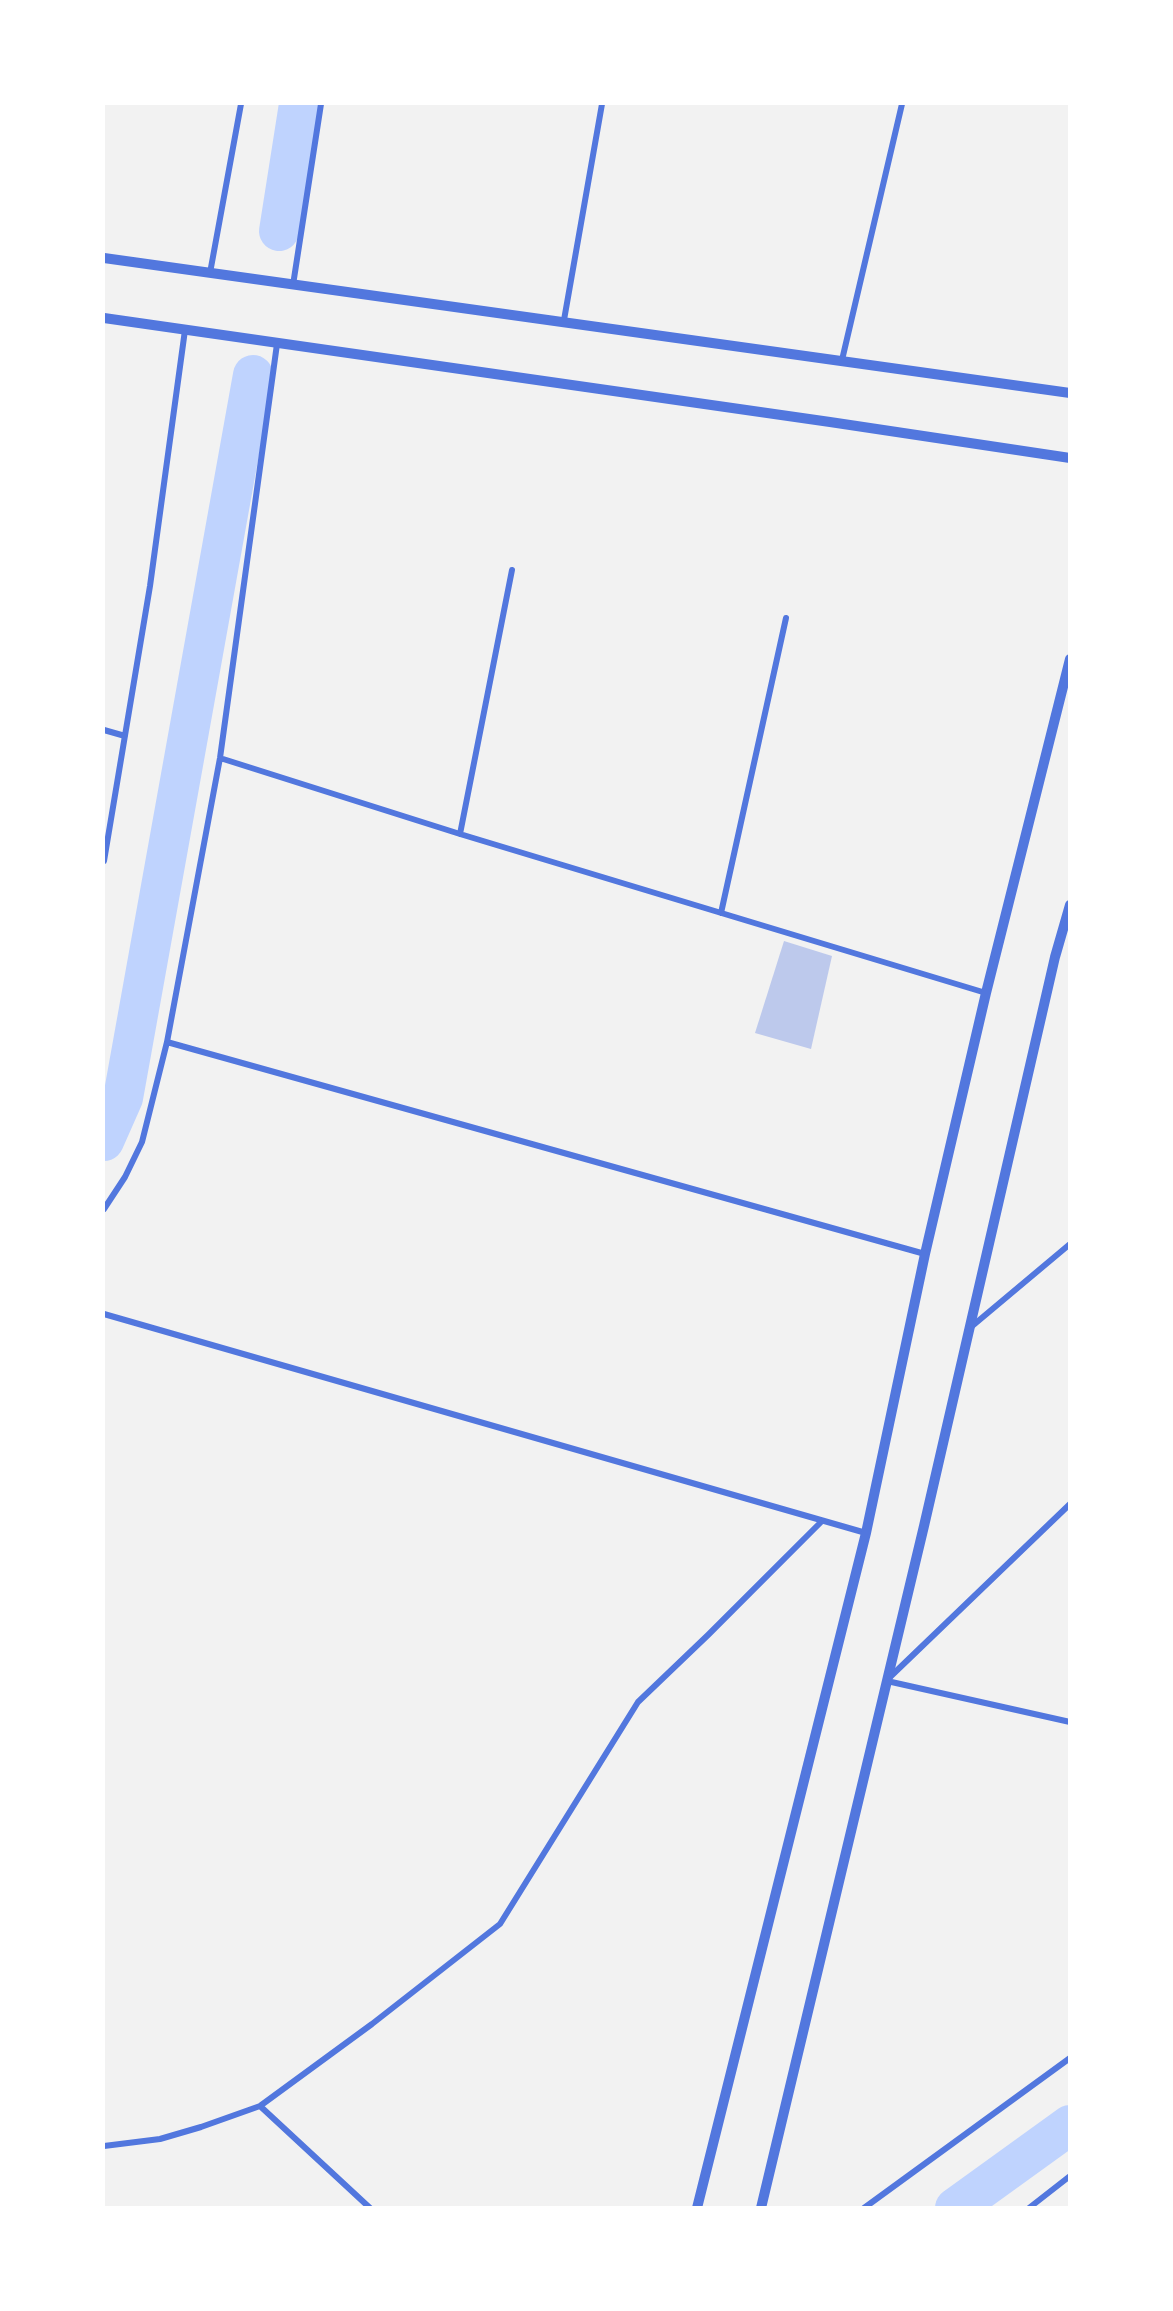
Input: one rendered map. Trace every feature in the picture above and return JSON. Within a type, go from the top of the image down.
[{"type":"street","points":[[210,273],[241,104]]},
{"type":"street","points":[[293,285],[321,104]]},
{"type":"street","points":[[564,321],[602,104]]},
{"type":"street","points":[[842,360],[902,104]]},
{"type":"street","points":[[104,258],[1070,393]]},
{"type":"street","points":[[104,318],[1070,458]]},
{"type":"street","points":[[104,861],[150,586],[185,330]]},
{"type":"street","points":[[104,1209],[125,1176],[142,1142],[167,1042],[220,758],[276,344]]},
{"type":"street","points":[[460,834],[512,570]]},
{"type":"street","points":[[722,913],[786,618]]},
{"type":"street","points":[[697,2208],[866,1533],[925,1254],[986,993],[1070,659]]},
{"type":"street","points":[[104,730],[125,736]]},
{"type":"street","points":[[220,758],[460,834],[986,993]]},
{"type":"street","points":[[761,2208],[887,1681],[1055,957],[1070,905]]},
{"type":"street","points":[[167,1042],[925,1254]]},
{"type":"street","points":[[970,1327],[1070,1244]]},
{"type":"street","points":[[104,1314],[866,1533]]},
{"type":"street","points":[[887,1681],[1070,1504]]},
{"type":"street","points":[[104,2146],[160,2139],[260,2106],[372,2024],[500,1924],[638,1702],[717,1627],[822,1521]]},
{"type":"street","points":[[887,1681],[1070,1722]]},
{"type":"street","points":[[864,2208],[1070,2058]]},
{"type":"street","points":[[260,2106],[370,2208]]},
{"type":"street","points":[[1029,2208],[1070,2176]]},
{"type":"building","points":[[784,941],[832,956],[811,1049],[755,1033]]},
{"type":"waterway","points":[[279,231],[299,104]]},
{"type":"waterway","points":[[104,1141],[123,1098],[253,375]]},
{"type":"waterway","points":[[955,2208],[1070,2125]]}]
